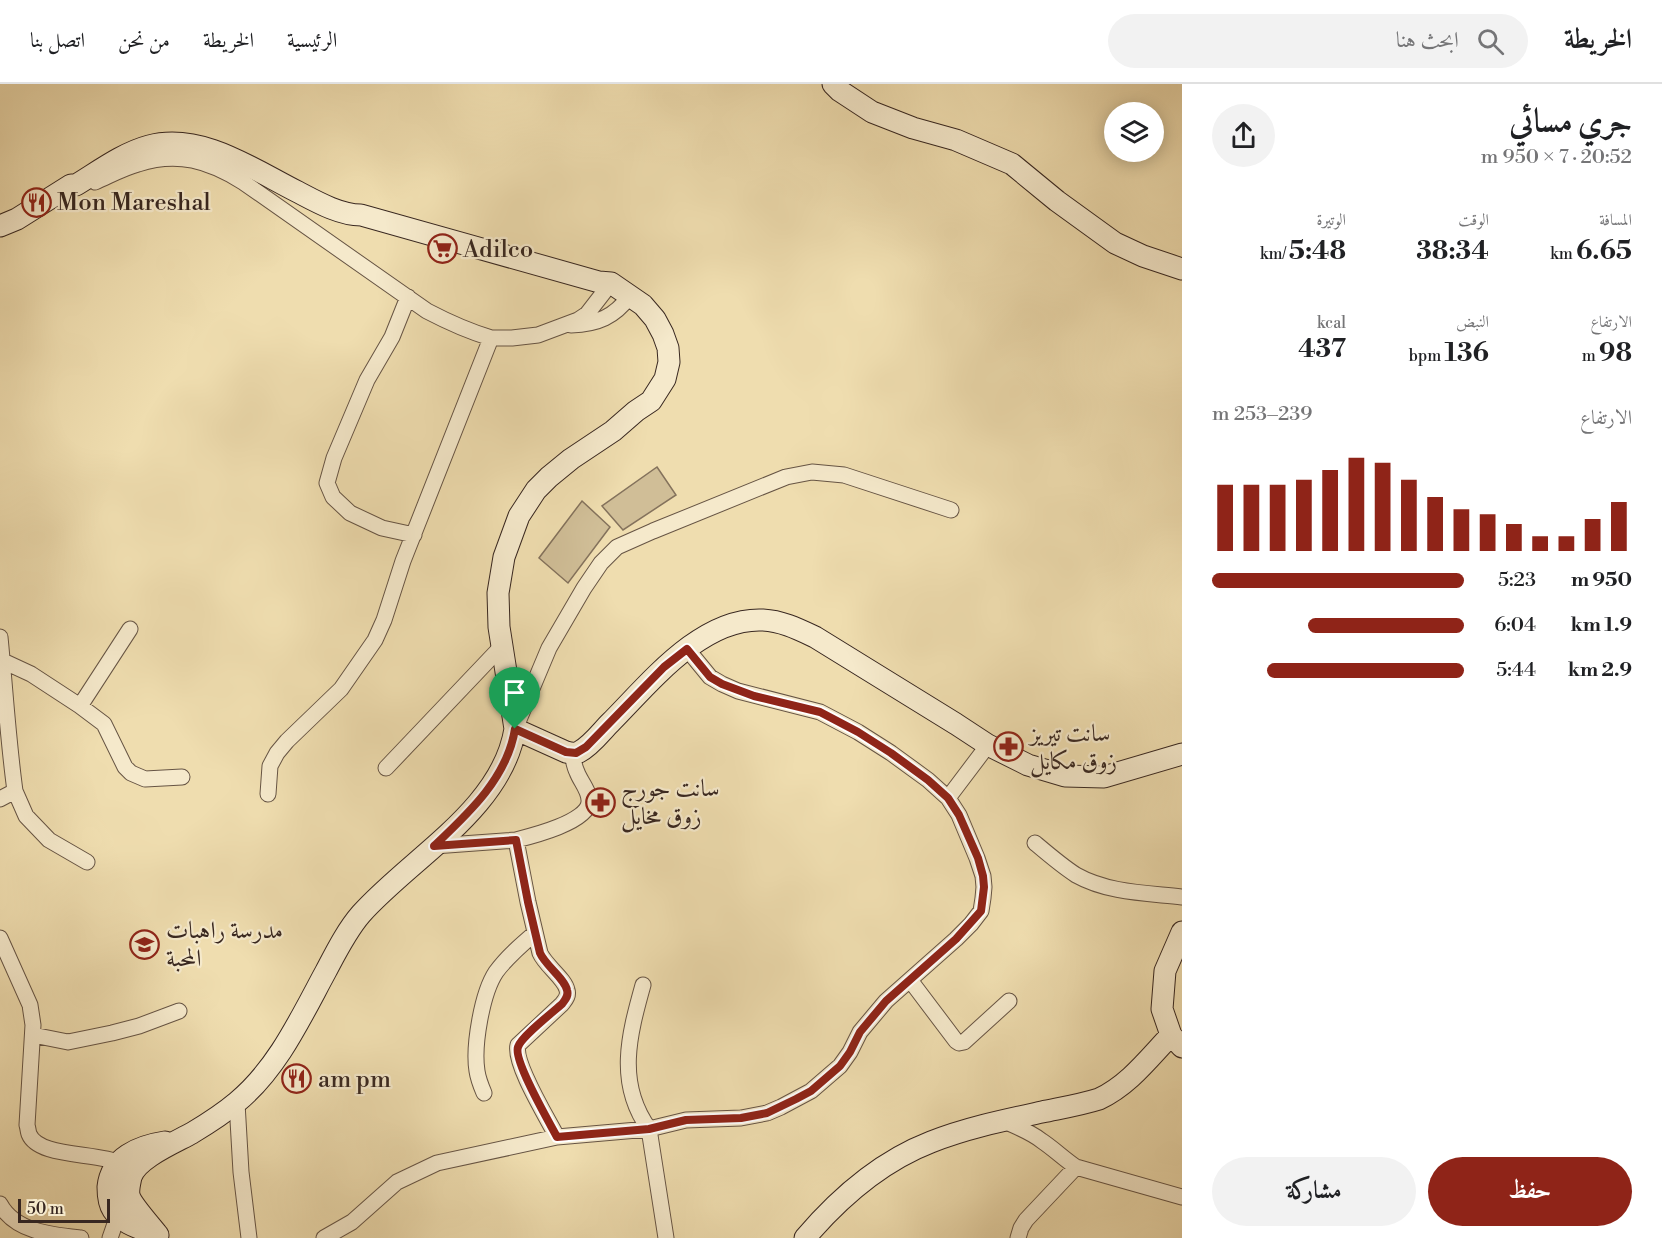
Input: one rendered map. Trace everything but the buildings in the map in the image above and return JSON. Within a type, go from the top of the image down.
[{"type":"main road","points":[[832,84],[872,112],[913,128],[956,140],[1012,164],[1065,207],[1115,243],[1143,256],[1182,268]]},
{"type":"main road","points":[[8,223],[67,188],[83,172],[114,151],[136,140],[164,134],[175,138],[215,142],[232,148],[297,182],[355,208],[361,215],[605,285],[626,300],[643,305],[655,319],[668,348],[669,362],[665,379],[651,401],[549,477],[536,490],[519,516],[504,557],[498,593],[499,627],[515,729],[509,755],[486,794],[360,915],[339,948],[285,1046],[258,1082],[237,1103],[193,1132],[177,1140],[148,1144],[131,1151],[126,1166],[110,1177],[108,1190],[112,1209],[132,1225],[161,1237]]},
{"type":"main road","points":[[515,729],[572,753],[579,752],[664,667],[687,649],[718,630],[735,623],[762,620],[791,626],[815,637],[988,745],[1028,765],[1065,776],[1104,777],[1182,754]]},
{"type":"main road","points":[[805,1238],[823,1217],[848,1194],[895,1160],[931,1142],[1083,1104],[1114,1092],[1177,1041],[1162,1010],[1165,971],[1182,932]]},
{"type":"main road","points":[[126,1166],[131,1178],[129,1195],[132,1202],[161,1237]]},
{"type":"street","points":[[67,188],[76,190],[86,187],[136,164],[152,160],[188,159],[208,164],[222,169],[243,182],[427,311],[447,322],[491,338],[538,335],[578,320],[587,314],[605,285]]},
{"type":"street","points":[[0,232],[8,223]]},
{"type":"street","points":[[408,297],[392,337],[367,380],[334,458],[327,483],[333,497],[350,513],[382,528],[414,535]]},
{"type":"street","points":[[562,326],[588,325],[599,321],[612,314],[626,300]]},
{"type":"street","points":[[268,794],[270,766],[277,753],[341,689],[375,640],[491,338]]},
{"type":"street","points":[[515,729],[549,648],[589,580],[601,563],[617,547],[786,477],[812,472],[844,475],[951,510]]},
{"type":"street","points":[[80,706],[130,629]]},
{"type":"street","points":[[0,637],[3,661],[3,711],[15,791],[26,816],[49,840],[87,862]]},
{"type":"street","points":[[386,768],[502,646]]},
{"type":"street","points":[[324,1238],[352,1222],[397,1182],[437,1163],[557,1137],[649,1129],[686,1120],[741,1118],[767,1113],[796,1099],[818,1086],[840,1066],[860,1032],[886,1001],[956,939],[981,911],[984,887],[978,858],[959,815],[948,798],[928,780],[858,732],[820,712],[754,696],[722,684],[710,677],[687,649]]},
{"type":"street","points":[[3,661],[31,674],[104,724],[125,767],[131,773],[145,779],[182,777]]},
{"type":"street","points":[[948,798],[988,745]]},
{"type":"street","points":[[434,846],[516,840],[536,836],[568,823],[588,808],[589,801],[576,771],[572,753]]},
{"type":"street","points":[[0,799],[15,791]]},
{"type":"street","points":[[516,840],[535,933],[543,960],[568,991],[562,1004],[521,1041],[517,1052],[527,1079],[557,1137]]},
{"type":"street","points":[[1035,843],[1077,875],[1101,885],[1113,889],[1182,897]]},
{"type":"street","points":[[484,1093],[477,1071],[482,1007],[495,974],[510,956],[535,933]]},
{"type":"street","points":[[0,938],[30,1005],[33,1025],[27,1125],[29,1135],[41,1147],[47,1149],[91,1155],[126,1166]]},
{"type":"street","points":[[910,980],[959,1043],[964,1042],[1009,1000]]},
{"type":"street","points":[[643,985],[631,1026],[629,1086],[636,1108],[649,1129],[666,1238]]},
{"type":"street","points":[[33,1035],[68,1042],[112,1034],[179,1011]]},
{"type":"street","points":[[237,1103],[241,1172],[249,1238]]},
{"type":"street","points":[[1004,1122],[1042,1140],[1076,1167],[1182,1197]]},
{"type":"street","points":[[1017,1238],[1026,1220],[1076,1167]]},
{"type":"street","points":[[0,1204],[5,1213],[26,1227],[81,1238]]},
{"type":"street","points":[[110,1238],[118,1215]]},
{"type":"shaded area","points":[[657,467],[676,495],[623,530],[602,506]]},
{"type":"shaded area","points":[[582,501],[610,527],[568,583],[539,558]]},
{"type":"place","name":"Mon Mareshal","points":[[36,202]]},
{"type":"place","name":"Adilco","points":[[442,249]]},
{"type":"place","name":"سانت تيريز زوق مكايل","points":[[1009,747]]},
{"type":"place","name":"سانت جورج زوق مخايل","points":[[600,802]]},
{"type":"place","name":"مدرسة راهبات المحبة","points":[[145,944]]},
{"type":"place","name":"am pm","points":[[297,1079]]},
{"type":"route","points":[[687,649],[710,677],[722,684],[754,696],[820,712],[858,732],[928,780],[948,798],[959,815],[978,858],[984,887],[981,911],[956,939],[886,1001],[860,1032],[840,1066],[811,1091],[781,1107],[767,1113],[741,1118],[703,1118],[649,1129],[557,1137],[527,1079],[517,1050],[521,1041],[562,1004],[568,991],[540,953],[516,840],[434,846],[486,794],[509,755],[515,729],[566,752],[579,752],[595,739],[664,667],[687,649]]}]
